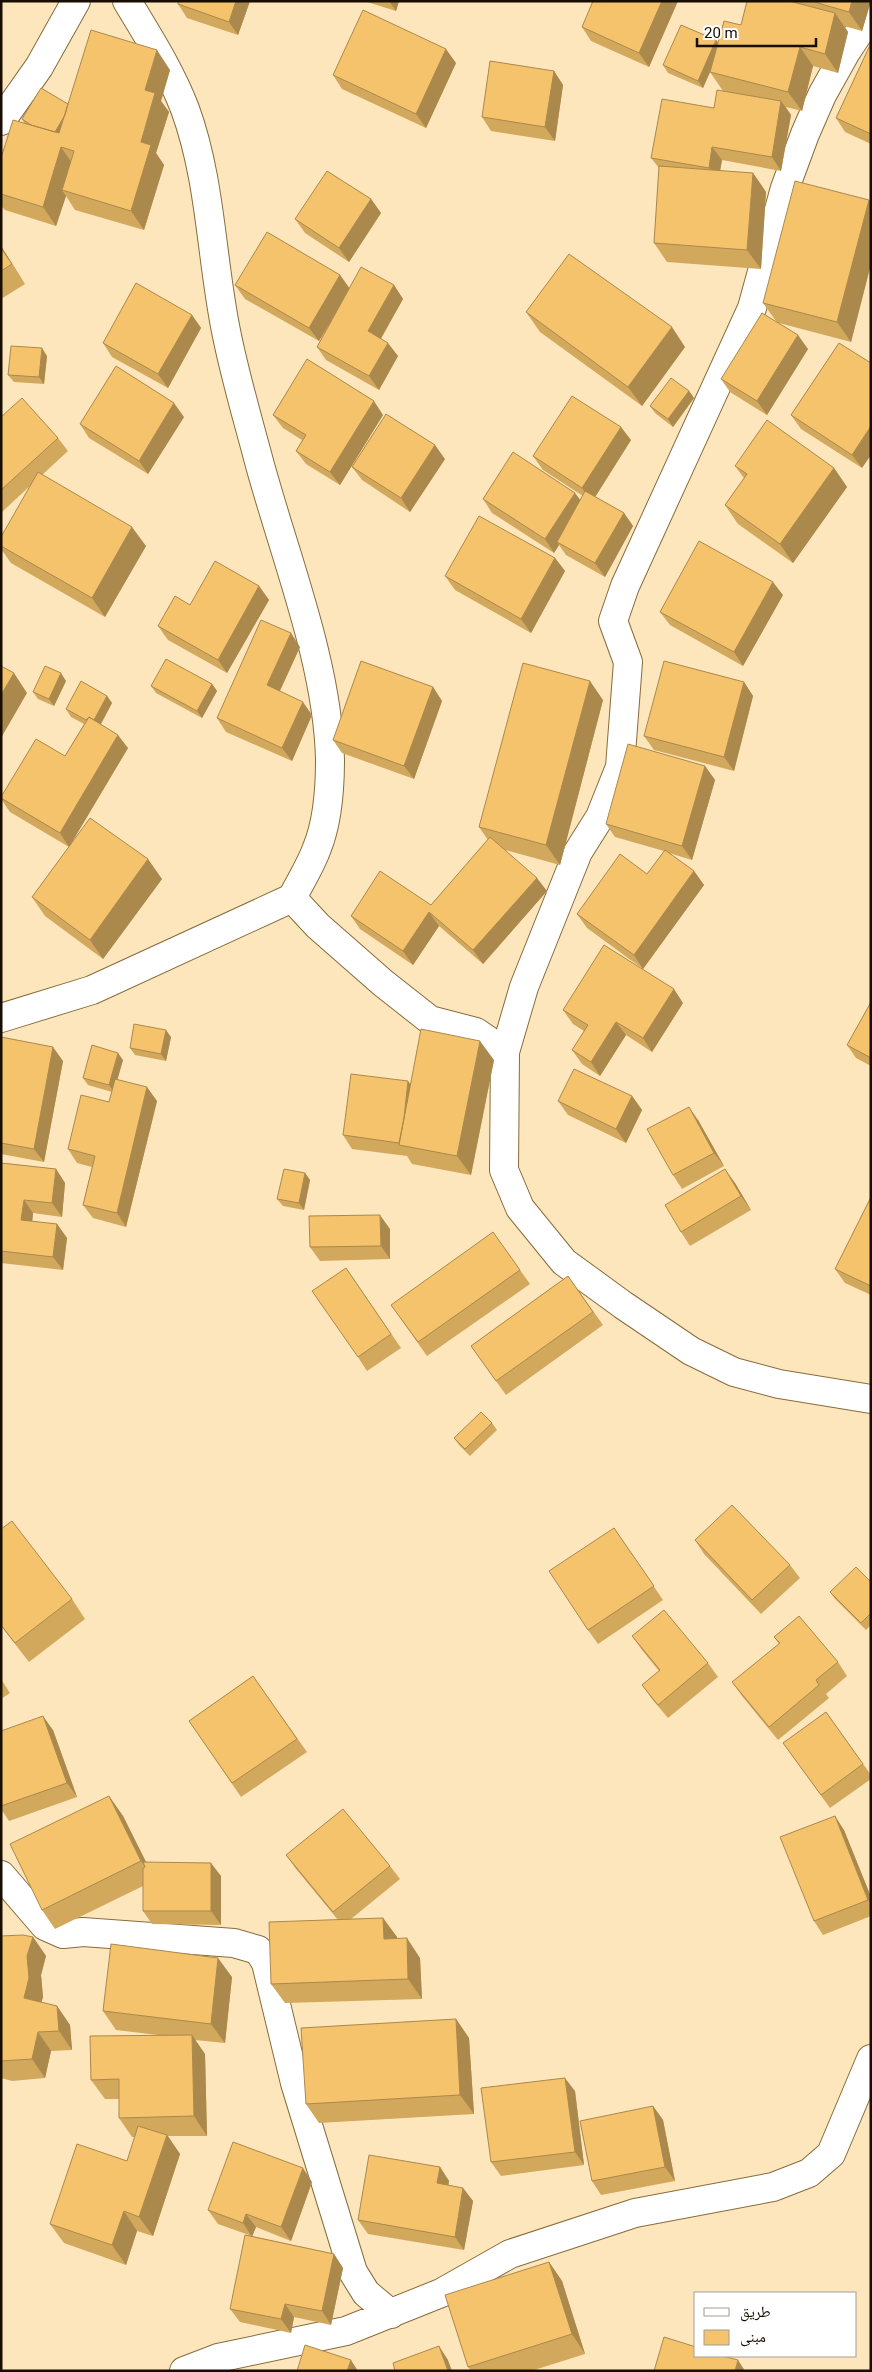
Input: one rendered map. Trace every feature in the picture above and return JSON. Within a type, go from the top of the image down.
[{"type":"street","points":[[1,121],[40,66],[76,1]]},
{"type":"street","points":[[1,1018],[92,990],[292,898],[318,847],[328,800],[330,759],[316,660],[257,456],[226,331],[206,188],[185,109],[163,62],[127,1]]},
{"type":"street","points":[[871,14],[827,86],[805,134],[785,188],[752,308],[613,621],[628,662],[620,767],[600,818],[578,852],[524,987],[505,1052],[504,1170],[520,1208],[564,1262],[691,1351],[734,1372],[779,1384],[871,1399]]},
{"type":"street","points":[[292,898],[318,926],[375,977],[430,1020],[476,1032],[505,1052]]},
{"type":"street","points":[[1,1875],[45,1926],[63,1934],[83,1932],[234,1943],[258,1950],[266,1963],[295,2083],[353,2272],[366,2293],[391,2314]]},
{"type":"street","points":[[184,2371],[218,2358],[346,2331],[441,2293],[519,2252],[635,2213],[773,2187],[809,2174],[831,2154],[871,2059]]},
{"type":"building","points":[[178,1],[236,1],[229,22],[178,4]]},
{"type":"building","points":[[593,1],[662,1],[639,53],[582,27]]},
{"type":"building","points":[[747,1],[789,1],[835,13],[825,54],[800,47],[788,92],[710,72],[724,21],[741,25]]},
{"type":"building","points":[[811,1],[852,1],[849,12]]},
{"type":"building","points":[[363,10],[446,49],[416,114],[333,75]]},
{"type":"building","points":[[681,25],[716,40],[698,81],[663,65]]},
{"type":"building","points":[[91,30],[157,50],[145,90],[155,93],[141,142],[151,145],[131,211],[62,190],[74,151],[61,147],[43,207],[1,194],[1,158],[13,120],[59,133]]},
{"type":"building","points":[[871,43],[871,134],[836,118]]},
{"type":"building","points":[[490,61],[554,71],[545,127],[482,117]]},
{"type":"building","points":[[41,88],[68,104],[65,115],[55,132],[31,125],[22,119]]},
{"type":"building","points":[[717,90],[781,101],[772,157],[712,147],[709,168],[651,158],[662,99],[714,108]]},
{"type":"building","points":[[659,166],[753,173],[747,250],[654,243]]},
{"type":"building","points":[[327,171],[371,199],[339,248],[295,219]]},
{"type":"building","points":[[795,181],[869,200],[837,322],[763,303]]},
{"type":"building","points":[[267,232],[340,275],[309,328],[235,285]]},
{"type":"building","points":[[1,248],[12,264],[1,271]]},
{"type":"building","points":[[569,254],[672,327],[628,387],[526,312]]},
{"type":"building","points":[[361,267],[394,285],[368,331],[388,343],[369,376],[317,347]]},
{"type":"building","points":[[136,283],[192,315],[158,374],[103,343]]},
{"type":"building","points":[[762,313],[798,335],[757,401],[721,379]]},
{"type":"building","points":[[839,343],[871,363],[871,426],[852,455],[791,415]]},
{"type":"building","points":[[11,346],[42,348],[39,377],[8,375]]},
{"type":"building","points":[[307,359],[374,401],[330,472],[296,451],[306,435],[273,415]]},
{"type":"building","points":[[116,366],[174,403],[139,461],[80,424]]},
{"type":"building","points":[[671,378],[689,391],[668,419],[650,406]]},
{"type":"building","points":[[572,396],[621,427],[582,488],[533,456]]},
{"type":"building","points":[[22,398],[58,438],[1,490],[1,417]]},
{"type":"building","points":[[386,414],[435,445],[401,498],[352,467]]},
{"type":"building","points":[[767,420],[834,468],[780,544],[725,505],[747,474],[735,466]]},
{"type":"building","points":[[513,452],[575,493],[545,539],[483,499]]},
{"type":"building","points":[[38,472],[132,527],[92,598],[1,546],[1,537]]},
{"type":"building","points":[[585,491],[624,513],[595,563],[557,542]]},
{"type":"building","points":[[479,516],[555,558],[521,619],[445,576]]},
{"type":"building","points":[[699,541],[773,582],[734,652],[660,612]]},
{"type":"building","points":[[215,561],[259,586],[218,660],[158,626],[175,596],[190,605]]},
{"type":"building","points":[[261,620],[291,633],[267,685],[303,702],[282,748],[217,718]]},
{"type":"building","points":[[166,659],[212,684],[197,711],[151,686]]},
{"type":"building","points":[[361,661],[433,687],[404,766],[333,740]]},
{"type":"building","points":[[664,661],[744,682],[724,757],[644,736]]},
{"type":"building","points":[[523,663],[590,681],[546,845],[479,827]]},
{"type":"building","points":[[1,666],[14,673],[1,695]]},
{"type":"building","points":[[45,666],[61,673],[49,699],[33,692]]},
{"type":"building","points":[[81,681],[107,696],[94,720],[89,717],[86,720],[66,709]]},
{"type":"building","points":[[89,717],[118,735],[60,833],[1,798],[36,739],[65,756]]},
{"type":"building","points":[[628,744],[705,766],[682,846],[606,824]]},
{"type":"building","points":[[90,818],[148,859],[90,940],[32,897]]},
{"type":"building","points":[[490,837],[537,878],[473,950],[429,912],[403,951],[351,916],[380,871],[431,905]]},
{"type":"building","points":[[665,850],[694,871],[634,955],[577,914],[620,854],[647,874]]},
{"type":"building","points":[[604,945],[674,989],[643,1038],[616,1022],[591,1062],[572,1050],[588,1025],[563,1010]]},
{"type":"building","points":[[871,1002],[871,1058],[847,1045]]},
{"type":"building","points":[[134,1024],[166,1030],[161,1054],[130,1048]]},
{"type":"building","points":[[421,1029],[480,1041],[457,1156],[399,1145]]},
{"type":"building","points":[[1,1037],[53,1047],[34,1149],[1,1143]]},
{"type":"building","points":[[92,1045],[118,1053],[109,1085],[83,1078]]},
{"type":"building","points":[[574,1069],[632,1096],[616,1129],[558,1101]]},
{"type":"building","points":[[351,1074],[408,1081],[399,1143],[343,1135]]},
{"type":"building","points":[[115,1079],[147,1087],[117,1213],[83,1205],[95,1156],[68,1149],[81,1095],[109,1102]]},
{"type":"building","points":[[689,1107],[714,1153],[673,1175],[647,1129]]},
{"type":"building","points":[[1,1163],[56,1169],[52,1203],[24,1200],[21,1220],[57,1224],[53,1257],[1,1251]]},
{"type":"building","points":[[284,1169],[305,1173],[299,1203],[277,1199]]},
{"type":"building","points":[[725,1169],[741,1196],[681,1232],[665,1205]]},
{"type":"building","points":[[871,1197],[871,1286],[835,1269]]},
{"type":"building","points":[[380,1215],[381,1246],[310,1247],[309,1216]]},
{"type":"building","points":[[493,1232],[520,1270],[418,1342],[391,1305]]},
{"type":"building","points":[[346,1268],[391,1334],[358,1357],[312,1291]]},
{"type":"building","points":[[568,1276],[593,1312],[496,1381],[471,1346]]},
{"type":"building","points":[[481,1412],[492,1423],[465,1449],[454,1438]]},
{"type":"building","points":[[732,1505],[790,1565],[752,1600],[695,1540]]},
{"type":"building","points":[[12,1521],[72,1599],[15,1643],[1,1625],[1,1529]]},
{"type":"building","points":[[614,1528],[654,1586],[588,1630],[549,1571]]},
{"type":"building","points":[[856,1567],[871,1582],[871,1613],[861,1623],[830,1592]]},
{"type":"building","points":[[664,1610],[708,1663],[658,1705],[642,1685],[660,1670],[632,1636]]},
{"type":"building","points":[[799,1616],[838,1662],[816,1680],[819,1685],[769,1727],[732,1682],[780,1643],[774,1637]]},
{"type":"building","points":[[253,1676],[297,1739],[232,1783],[189,1721]]},
{"type":"building","points":[[826,1712],[863,1764],[821,1795],[783,1743]]},
{"type":"building","points":[[43,1716],[67,1783],[1,1806],[1,1731]]},
{"type":"building","points":[[109,1796],[141,1861],[42,1910],[10,1844]]},
{"type":"building","points":[[343,1809],[390,1866],[333,1912],[286,1855]]},
{"type":"building","points":[[835,1816],[868,1900],[814,1921],[780,1837]]},
{"type":"building","points":[[143,1862],[211,1863],[211,1911],[143,1911],[143,1868],[145,1867]]},
{"type":"building","points":[[383,1918],[384,1939],[407,1938],[408,1979],[271,1984],[269,1922]]},
{"type":"building","points":[[23,1935],[33,1937],[27,1956],[29,1978],[24,1998],[57,2006],[59,2031],[38,2032],[32,2059],[1,2061],[1,1936]]},
{"type":"building","points":[[111,1944],[218,1958],[211,2024],[103,2011]]},
{"type":"building","points":[[456,2019],[460,2095],[306,2104],[301,2028]]},
{"type":"building","points":[[192,2035],[194,2116],[119,2118],[119,2079],[91,2080],[90,2036]]},
{"type":"building","points":[[565,2078],[575,2152],[491,2162],[481,2088]]},
{"type":"building","points":[[653,2106],[665,2167],[592,2181],[580,2121]]},
{"type":"building","points":[[138,2126],[167,2135],[139,2217],[124,2211],[112,2245],[50,2224],[77,2144],[127,2161]]},
{"type":"building","points":[[233,2142],[303,2168],[281,2227],[246,2214],[243,2223],[208,2210]]},
{"type":"building","points":[[369,2155],[440,2167],[437,2183],[463,2188],[455,2237],[358,2220]]},
{"type":"building","points":[[245,2235],[334,2254],[322,2311],[285,2304],[281,2319],[230,2309]]},
{"type":"building","points":[[549,2262],[572,2334],[468,2367],[445,2295]]},
{"type":"building","points":[[664,2337],[694,2346],[694,2357],[727,2357],[738,2360],[735,2371],[654,2371]]},
{"type":"building","points":[[305,2345],[351,2360],[347,2371],[297,2371]]},
{"type":"building","points":[[439,2346],[448,2371],[395,2371],[393,2363]]}]
